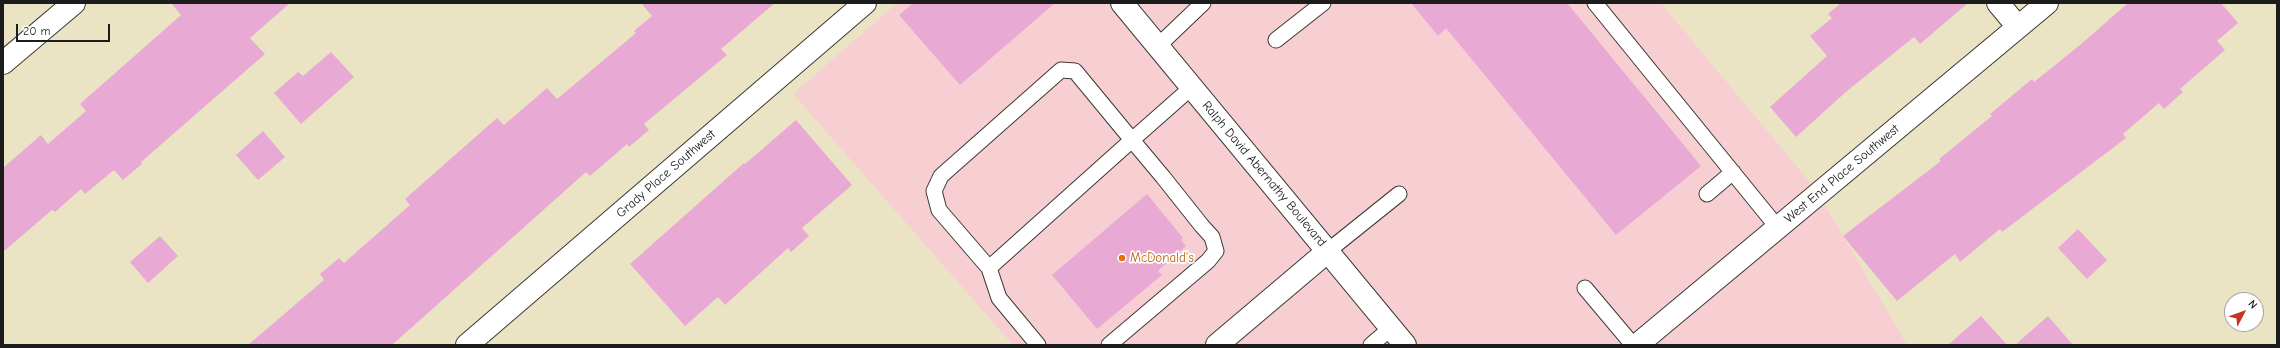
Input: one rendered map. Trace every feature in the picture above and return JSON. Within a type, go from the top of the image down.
[{"type":"street","points":[[3,63],[74,3]]},
{"type":"street","name":"Grady Place Southwest","points":[[467,345],[865,3]]},
{"type":"street","name":"Ralph David Abernathy Boulevard","points":[[1122,3],[1405,345]]},
{"type":"street","points":[[1998,3],[2018,27]]},
{"type":"street","name":"West End Place Southwest","points":[[1637,345],[2047,3]]},
{"type":"street","points":[[1217,345],[1328,251]]},
{"type":"lane","points":[[1158,46],[1203,3]]},
{"type":"lane","points":[[1276,40],[1323,3]]},
{"type":"lane","points":[[1595,3],[1778,228]]},
{"type":"lane","points":[[1038,345],[999,298],[989,268],[939,210],[934,191],[941,176],[1061,70],[1075,71],[1212,237],[1216,251],[1208,261],[1109,345]]},
{"type":"lane","points":[[989,268],[1192,87]]},
{"type":"lane","points":[[1707,194],[1733,172]]},
{"type":"lane","points":[[1328,251],[1399,194]]},
{"type":"lane","points":[[1585,288],[1633,345]]},
{"type":"lane","points":[[1371,345],[1391,328]]},
{"type":"shaded area","points":[[897,3],[1661,3],[1815,188],[1907,345],[1013,345],[793,94]]},
{"type":"building","points":[[171,3],[290,3],[250,38],[265,54],[141,162],[142,164],[123,180],[114,170],[85,194],[81,189],[55,212],[52,210],[3,252],[3,168],[41,135],[48,144],[86,111],[80,104],[181,15]]},
{"type":"building","points":[[641,3],[775,3],[721,49],[727,55],[644,124],[649,130],[629,147],[627,144],[590,176],[586,172],[392,345],[248,345],[324,280],[320,274],[339,258],[344,263],[410,205],[405,199],[497,118],[504,125],[547,88],[557,99],[636,33],[634,31],[652,16]]},
{"type":"building","points":[[913,3],[1055,3],[960,85],[899,15]]},
{"type":"building","points":[[1411,3],[1567,3],[1701,166],[1616,235],[1446,28],[1438,36]]},
{"type":"building","points":[[1841,3],[1968,3],[1920,44],[1914,37],[1847,91],[1796,137],[1770,107],[1827,56],[1810,36],[1832,18],[1828,14]]},
{"type":"building","points":[[2128,3],[2221,3],[2238,23],[2217,41],[2225,50],[2180,89],[2183,92],[2164,109],[2159,103],[2123,134],[2126,138],[2002,232],[2000,229],[1960,262],[1955,254],[1897,301],[1843,236],[1941,161],[1939,159],[1992,116],[1990,114],[2032,79],[2034,82],[2080,45]]},
{"type":"building","points":[[331,52],[354,77],[301,124],[274,93],[298,72],[303,76]]},
{"type":"building","points":[[796,120],[852,185],[802,228],[809,236],[791,252],[788,248],[725,305],[718,297],[685,326],[630,264],[744,163],[745,164]]},
{"type":"building","points":[[263,131],[285,157],[258,180],[236,155]]},
{"type":"building","name":"McDonald's","points":[[1147,194],[1183,238],[1181,240],[1186,246],[1158,271],[1162,275],[1097,329],[1052,275]]},
{"type":"building","points":[[2078,229],[2107,260],[2087,279],[2058,248]]},
{"type":"building","points":[[160,236],[178,256],[148,283],[130,262]]},
{"type":"building","points":[[1981,316],[2007,345],[1948,345]]},
{"type":"building","points":[[2048,316],[2073,345],[2015,345]]},
{"type":"place","name":"McDonald's","points":[[1122,258]]}]
